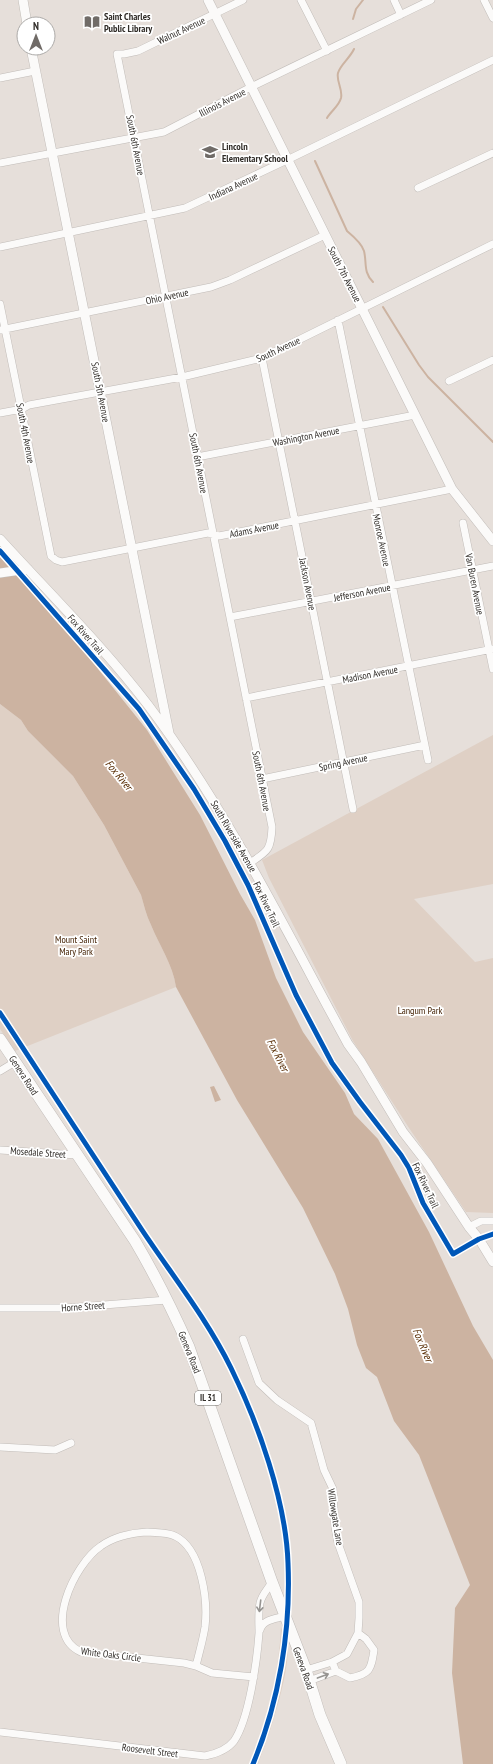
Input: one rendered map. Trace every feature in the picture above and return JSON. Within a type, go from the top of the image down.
[{"type":"main road","points":[[23,0],[26,16]]},
{"type":"main road","name":"South 7th Avenue","points":[[208,0],[452,489],[493,541]]},
{"type":"main road","name":"South 5th Avenue","points":[[32,56],[170,737]]},
{"type":"main road","name":"South Riverside Avenue","points":[[0,539],[100,645],[148,706],[213,800],[250,863],[348,1044],[361,1062],[403,1132],[427,1163],[493,1262]]},
{"type":"main road","points":[[0,573],[28,569]]},
{"type":"main road","name":"Geneva Road","points":[[0,1039],[135,1241],[167,1300],[189,1347],[272,1582],[308,1675],[320,1715],[341,1764]]},
{"type":"street","name":"Walnut Avenue","points":[[117,54],[138,51],[243,0]]},
{"type":"street","points":[[301,0],[327,51]]},
{"type":"street","points":[[394,0],[401,15]]},
{"type":"street","name":"Illinois Avenue","points":[[0,163],[164,132],[251,87],[431,0]]},
{"type":"street","points":[[484,0],[493,18]]},
{"type":"street","name":"South 6th Avenue","points":[[117,54],[272,827],[271,841],[267,852],[250,863]]},
{"type":"street","name":"Indiana Avenue","points":[[0,247],[185,208],[288,160],[493,60]]},
{"type":"street","points":[[0,78],[35,71]]},
{"type":"street","points":[[418,188],[493,153]]},
{"type":"street","name":"Ohio Avenue","points":[[3,330],[211,287],[230,280],[325,235]]},
{"type":"street","name":"South Avenue","points":[[0,413],[22,409],[29,405],[182,377],[262,358],[493,244]]},
{"type":"street","name":"South 4th Avenue","points":[[0,304],[3,330],[22,409],[51,556],[56,560]]},
{"type":"street","name":"Monroe Avenue","points":[[338,320],[428,760]]},
{"type":"street","name":"Jackson Avenue","points":[[262,358],[353,809]]},
{"type":"street","points":[[449,380],[493,360]]},
{"type":"street","name":"Washington Avenue","points":[[197,457],[415,415]]},
{"type":"street","name":"Adams Avenue","points":[[56,560],[62,562],[208,533],[219,536],[375,506],[452,489]]},
{"type":"street","name":"Van Buren Avenue","points":[[464,523],[472,570],[491,649],[493,669]]},
{"type":"street","name":"Jefferson Avenue","points":[[230,617],[493,566]]},
{"type":"street","name":"Madison Avenue","points":[[246,698],[491,649]]},
{"type":"street","name":"Spring Avenue","points":[[262,779],[425,745]]},
{"type":"street","points":[[0,1071],[15,1062]]},
{"type":"street","name":"Mosedale Street","points":[[0,1150],[77,1155]]},
{"type":"street","points":[[469,1227],[481,1221],[493,1221]]},
{"type":"street","name":"Horne Street","points":[[0,1308],[66,1308],[167,1300]]},
{"type":"street","name":"Willowgate Lane","points":[[243,1339],[259,1383],[277,1400],[311,1423],[324,1470],[333,1489],[335,1527],[338,1543],[359,1602],[358,1633],[347,1654],[308,1675]]},
{"type":"street","points":[[0,1447],[55,1450],[71,1443]]},
{"type":"street","name":"White Oaks Circle","points":[[196,1666],[205,1627],[204,1590],[194,1557],[185,1544],[173,1536],[164,1533],[136,1533],[110,1541],[90,1555],[82,1563],[64,1605],[64,1632],[67,1642],[73,1648],[81,1652],[184,1663],[196,1666],[212,1673],[254,1677]]},
{"type":"street","name":"Roosevelt Street","points":[[0,1732],[205,1756],[218,1754],[233,1742],[239,1730],[254,1677],[259,1634],[260,1603],[263,1594],[267,1591],[272,1582]]},
{"type":"street","points":[[259,1634],[261,1626],[268,1621],[285,1616]]},
{"type":"street","points":[[308,1675],[336,1671],[350,1678],[364,1675],[372,1664],[374,1650],[366,1639],[358,1633]]},
{"type":"street","points":[[332,1662],[336,1671]]},
{"type":"green space","name":"Mount Saint Mary Park","points":[[0,704],[21,720],[28,731],[73,776],[104,825],[141,895],[146,914],[172,971],[176,987],[15,1051],[0,1029]]},
{"type":"green space","name":"Langum Park","points":[[493,735],[493,884],[414,899],[475,962],[493,958],[493,1213],[466,1212],[409,1128],[353,1041],[269,878],[262,860]]},
{"type":"green space","points":[[281,1627],[288,1644],[282,1688],[268,1737],[258,1764],[249,1764],[267,1714],[271,1697],[278,1662]]},
{"type":"water","name":"Fox River","points":[[0,557],[58,619],[147,730],[200,815],[240,894],[255,920],[276,978],[303,1032],[345,1093],[354,1114],[378,1139],[429,1232],[473,1326],[493,1360],[493,1764],[463,1764],[452,1673],[455,1608],[470,1585],[419,1455],[394,1421],[377,1377],[366,1368],[357,1345],[348,1309],[335,1274],[303,1208],[237,1100],[176,987],[172,971],[149,921],[141,895],[104,825],[73,776],[28,731],[21,720],[0,704]]},
{"type":"water","points":[[214,1086],[221,1100],[215,1102],[210,1087]]},
{"type":"waterway","points":[[353,19],[356,9],[363,0]]},
{"type":"waterway","points":[[327,118],[339,104],[341,98],[338,79],[339,70],[354,49]]},
{"type":"waterway","points":[[315,161],[347,231],[363,248],[368,275],[373,282]]},
{"type":"waterway","points":[[383,307],[428,377],[493,442]]},
{"type":"cycle path","name":"Fox River Trail","points":[[0,551],[139,709],[194,789],[225,841],[248,885],[296,995],[332,1063],[401,1155],[409,1168],[423,1203],[453,1254],[479,1239],[493,1234]]},
{"type":"cycle path","points":[[0,1013],[222,1350],[251,1413],[269,1463],[282,1514],[286,1539],[288,1563],[287,1614],[285,1640],[276,1691],[270,1716],[253,1764]]},
{"type":"place","name":"Saint Charles Public Library","points":[[92,22]]},
{"type":"place","name":"Lincoln Elementary School","points":[[210,152]]}]
